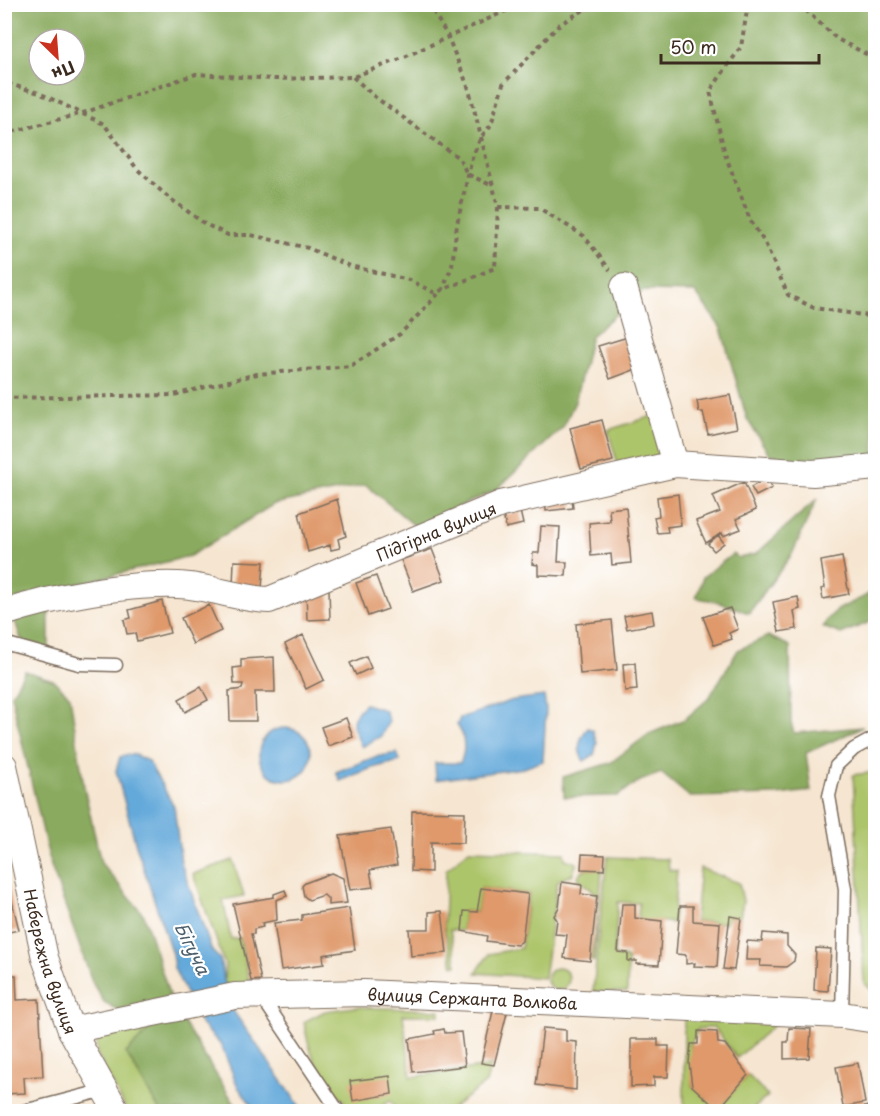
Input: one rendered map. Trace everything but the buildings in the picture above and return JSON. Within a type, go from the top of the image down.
[{"type":"street","points":[[624,287],[675,464]]},
{"type":"street","name":"Підгірна вулиця","points":[[4,612],[34,603],[110,590],[178,585],[247,599],[269,600],[501,504],[675,464],[813,473],[876,467]]},
{"type":"street","name":"Набережна вулиця","points":[[4,766],[45,958],[71,1030],[111,1101]]},
{"type":"street","name":"вулиця Сержанта Волкова","points":[[71,1030],[248,995],[364,993],[842,1016],[876,1020]]},
{"type":"lane","points":[[4,643],[79,664],[116,665]]},
{"type":"lane","points":[[842,1016],[845,889],[829,796],[836,766],[854,749],[876,737]]},
{"type":"lane","points":[[248,995],[339,1112]]},
{"type":"lane","points":[[20,1112],[111,1101]]},
{"type":"path","points":[[4,95],[10,4]]},
{"type":"path","points":[[5,82],[39,93],[104,124],[137,168],[168,197],[205,224],[228,235],[251,235],[308,248],[350,266],[409,280],[435,292],[495,268],[498,207],[469,89],[448,37],[429,4]]},
{"type":"path","points":[[4,134],[83,113],[196,74],[274,79],[353,77],[400,59],[521,4]]},
{"type":"path","points":[[4,398],[174,394],[257,374],[351,366],[400,334],[443,289],[452,266],[467,174],[481,137],[491,125],[504,84],[560,24],[594,4]]},
{"type":"path","points":[[748,4],[741,47],[710,91],[725,154],[750,220],[765,243],[788,295],[814,308],[876,317]]},
{"type":"path","points":[[799,4],[837,39],[876,59]]},
{"type":"path","points":[[353,77],[375,97],[460,159],[467,174],[493,186]]},
{"type":"path","points":[[498,207],[539,208],[548,213],[584,236],[624,287]]},
{"type":"green space","points":[[4,5],[875,5],[875,459],[809,464],[769,454],[747,419],[721,328],[695,292],[643,291],[591,336],[575,402],[563,427],[496,490],[415,526],[366,485],[274,504],[190,556],[5,602]]},
{"type":"green space","points":[[656,415],[666,457],[619,469],[608,430]]},
{"type":"green space","points":[[817,499],[792,554],[749,613],[715,601],[696,598],[703,577],[733,554],[739,558],[756,554]]},
{"type":"green space","points":[[875,589],[875,620],[841,634],[823,627],[834,613]]},
{"type":"green space","points":[[49,596],[49,656],[24,648],[9,603]]},
{"type":"green space","points":[[768,636],[790,646],[791,723],[794,733],[863,727],[806,753],[811,791],[777,795],[690,797],[661,773],[640,781],[617,796],[564,797],[563,777],[610,763],[649,734],[685,719],[709,698],[738,650]]},
{"type":"green space","points":[[25,671],[53,680],[70,696],[84,787],[101,863],[144,915],[170,997],[119,1011],[104,1002],[93,984],[51,866],[11,695]]},
{"type":"green space","points":[[876,772],[875,993],[864,983],[853,775]]},
{"type":"green space","points":[[469,850],[564,853],[565,859],[577,863],[572,875],[559,880],[557,884],[544,978],[476,973],[489,954],[521,948],[529,894],[481,888],[477,912],[464,911],[462,931],[450,930],[457,965],[453,965],[444,926],[446,870]]},
{"type":"green space","points":[[607,857],[668,859],[669,870],[677,871],[673,923],[638,919],[639,903],[618,902],[614,956],[625,957],[628,961],[627,992],[593,992]]},
{"type":"green space","points":[[233,860],[244,896],[223,900],[231,939],[240,938],[249,981],[232,989],[224,982],[225,965],[193,874]]},
{"type":"green space","points":[[700,868],[739,883],[743,901],[740,917],[730,916],[725,923],[695,921]]},
{"type":"green space","points":[[602,870],[600,897],[578,877],[581,871]]},
{"type":"green space","points":[[599,906],[594,961],[591,961]]},
{"type":"green space","points":[[558,968],[566,971],[569,979],[566,987],[558,990],[550,987],[547,979],[550,971]]},
{"type":"green space","points":[[354,1007],[440,1010],[440,1015],[403,1015],[411,1077],[491,1066],[486,1083],[448,1111],[400,1111],[390,1101],[375,1111],[353,1111],[334,1091],[320,1071],[310,1050],[304,1022],[325,1011]]},
{"type":"green space","points":[[167,1012],[182,1020],[155,1024],[126,1053],[160,1111],[127,1111],[97,1054],[96,1040],[113,1025]]},
{"type":"green space","points":[[684,1018],[771,1021],[774,1025],[737,1058],[714,1027],[698,1029],[691,1044],[692,1086],[718,1109],[748,1075],[768,1096],[751,1111],[684,1112]]},
{"type":"green space","points":[[182,1020],[239,1111],[160,1111],[126,1053],[155,1024]]},
{"type":"water","points":[[544,696],[546,709],[543,761],[524,768],[436,780],[435,763],[460,763],[462,758],[463,738],[457,725],[460,718],[513,700]]},
{"type":"water","points":[[365,704],[385,710],[389,721],[381,736],[362,747],[353,724],[359,710]]},
{"type":"water","points":[[280,728],[290,728],[300,732],[307,739],[311,754],[307,769],[300,776],[290,780],[280,780],[270,776],[263,769],[259,759],[259,749],[263,739],[270,732]]},
{"type":"water","points":[[588,728],[593,730],[597,743],[594,755],[584,761],[580,753],[580,744]]},
{"type":"water","points":[[397,753],[400,761],[372,768],[340,781],[336,772],[375,757]]},
{"type":"water","name":"Бігуча","points":[[133,754],[148,761],[174,806],[181,863],[212,951],[220,959],[229,1005],[303,1111],[256,1111],[238,1087],[221,1045],[200,1023],[174,968],[172,954],[136,845],[116,771],[120,757]]}]
